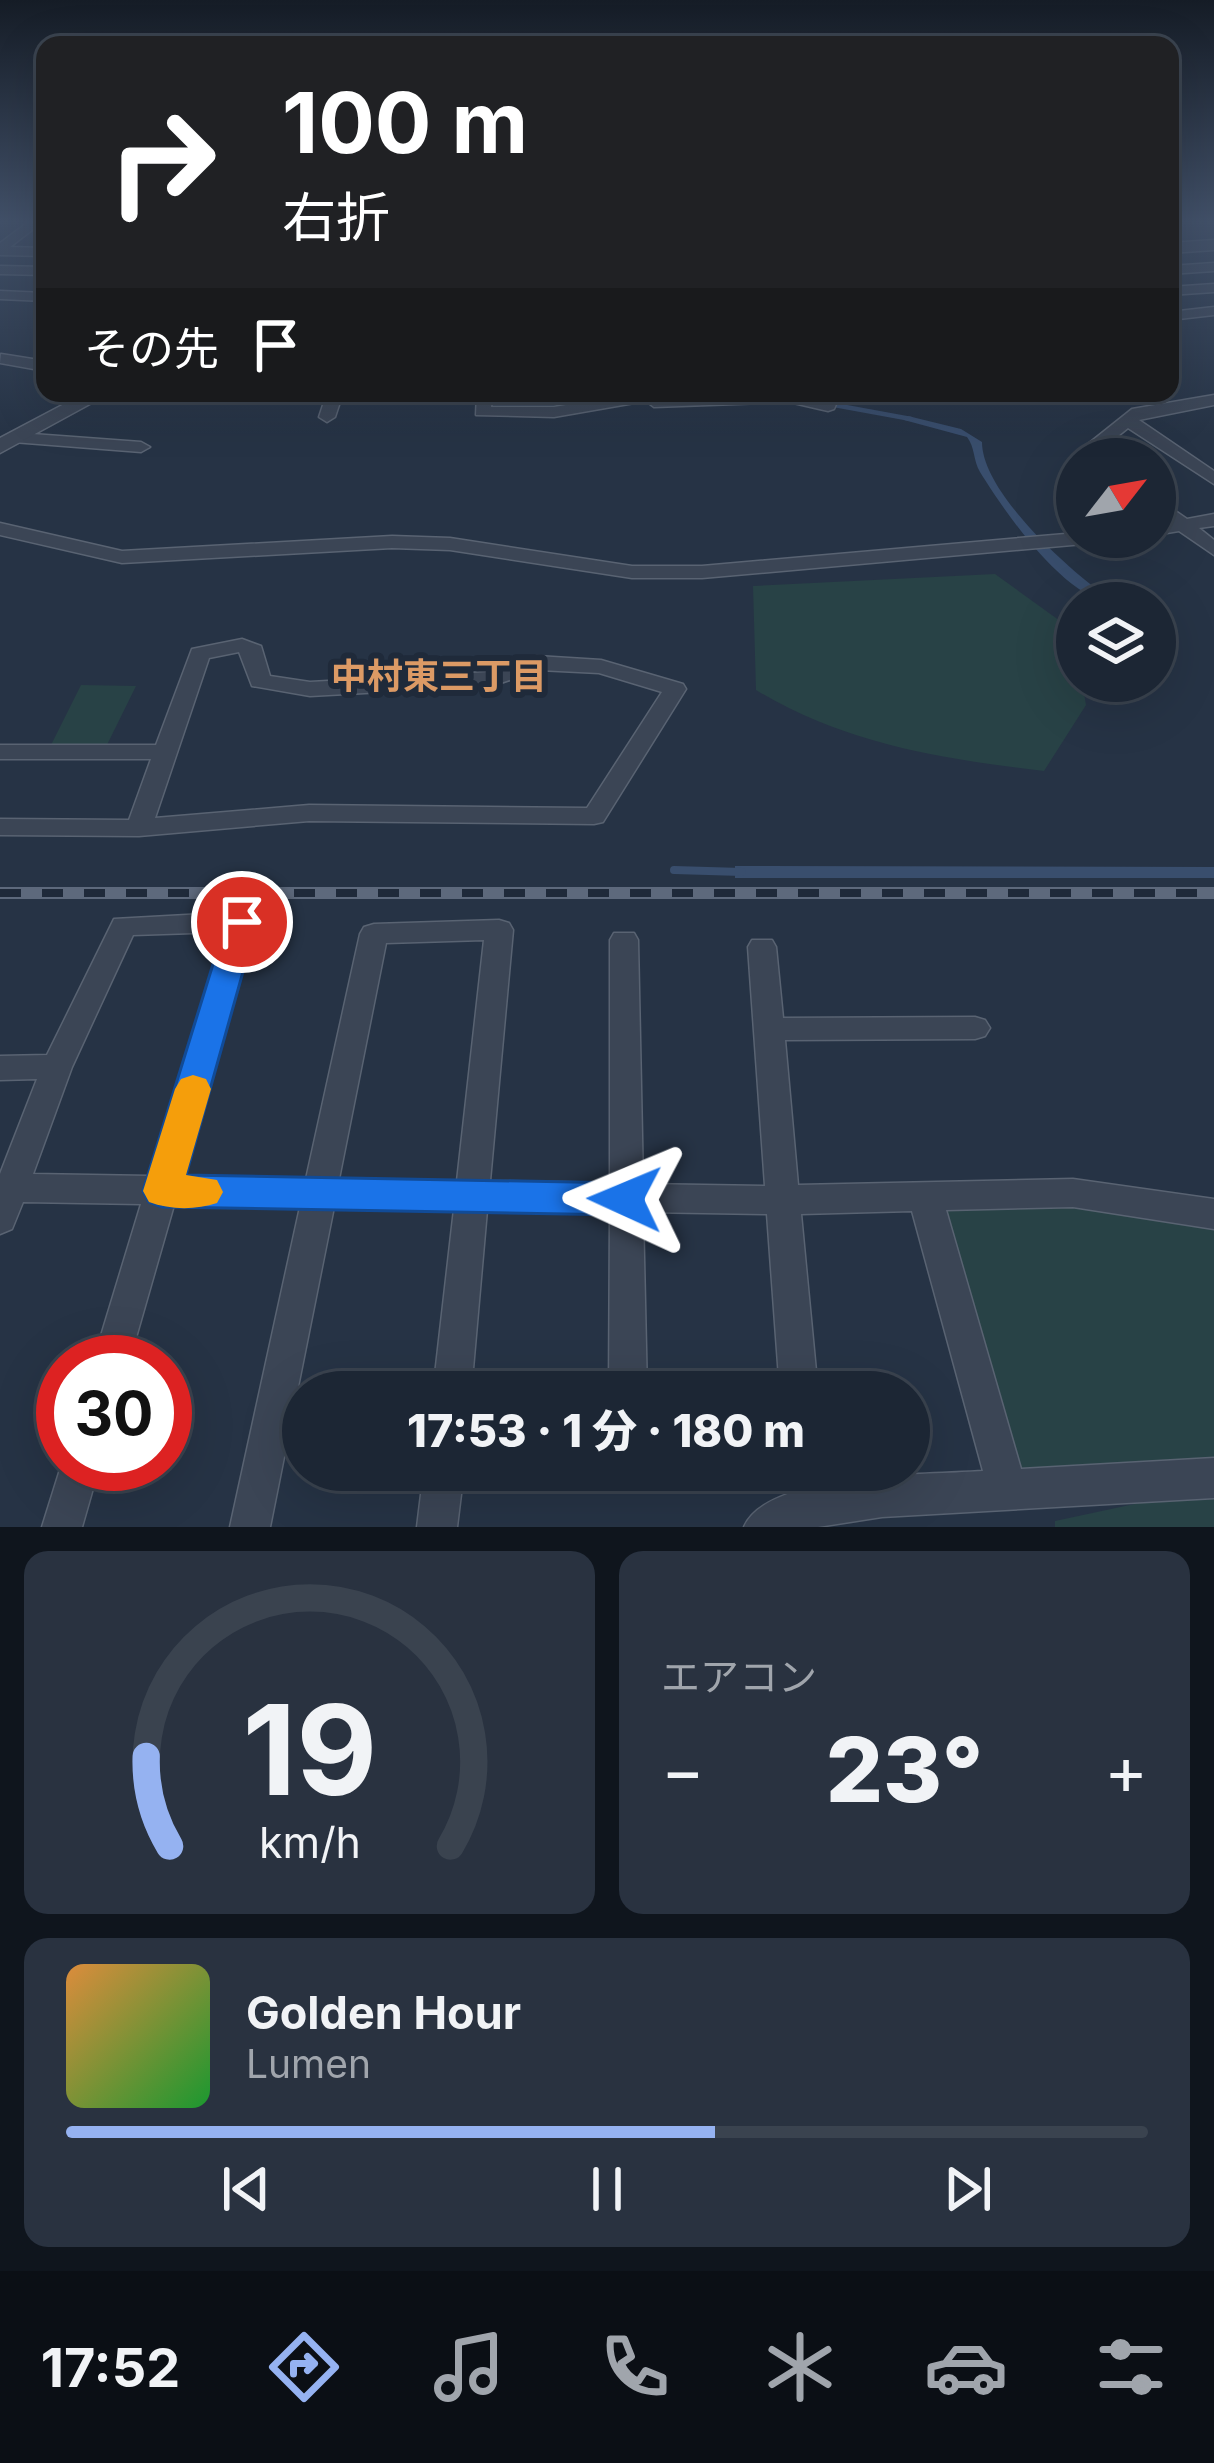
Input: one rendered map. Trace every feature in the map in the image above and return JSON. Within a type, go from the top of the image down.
[{"type":"street","points":[[0,296],[36,297]]},
{"type":"street","points":[[1179,315],[1214,311]]},
{"type":"street","points":[[1,359],[36,365]]},
{"type":"street","points":[[1105,438],[1138,412],[1214,400]]},
{"type":"street","points":[[9,442],[83,402]]},
{"type":"street","points":[[327,417],[332,402]]},
{"type":"street","points":[[484,402],[482,412],[554,412],[628,402]]},
{"type":"street","points":[[1189,404],[1214,421]]},
{"type":"street","points":[[1128,420],[1214,479]]},
{"type":"street","points":[[9,442],[141,447]]},
{"type":"street","points":[[1176,519],[1214,549]]},
{"type":"street","points":[[1176,527],[1214,520]]},
{"type":"street","points":[[0,529],[122,557],[392,542],[450,544],[632,572],[702,572],[783,560],[1056,540]]},
{"type":"street","points":[[0,827],[139,828],[309,813],[594,816],[675,689],[601,667],[537,664],[492,679],[310,689],[260,681],[253,651],[242,645],[200,654],[139,828]]},
{"type":"street","points":[[0,752],[166,752]]},
{"type":"street","points":[[119,1335],[162,1191],[242,922],[124,926],[57,1067],[4,1198],[162,1191],[926,1200],[1073,1192],[1214,1214]]},
{"type":"street","points":[[250,1527],[374,934],[499,930],[454,1371]]},
{"type":"street","points":[[625,940],[628,1371]]},
{"type":"street","points":[[762,947],[798,1371]]},
{"type":"street","points":[[768,1029],[975,1028]]},
{"type":"street","points":[[0,1068],[57,1067]]},
{"type":"street","points":[[926,1200],[1009,1491]]},
{"type":"street","points":[[764,1527],[788,1512],[882,1497],[1214,1478]]},
{"type":"street","points":[[62,1527],[73,1491]]},
{"type":"street","points":[[437,1527],[441,1491]]},
{"type":"green space","points":[[995,574],[1056,618],[1056,702],[1086,705],[1044,771],[932,754],[824,724],[756,690],[753,586]]},
{"type":"green space","points":[[81,685],[136,686],[105,749],[49,749]]},
{"type":"green space","points":[[1076,1202],[1214,1222],[1214,1470],[1016,1483],[935,1207]]},
{"type":"green space","points":[[1214,1487],[1214,1527],[1055,1527],[1055,1521]]},
{"type":"water","points":[[908,416],[961,429],[982,442],[986,463],[1014,509],[1056,558],[1088,582],[1070,582],[1039,552],[980,472],[967,437],[904,420]]},
{"type":"water","points":[[735,866],[1214,867],[1214,878],[735,878]]},
{"type":"waterway","points":[[829,404],[911,419]]},
{"type":"waterway","points":[[674,870],[742,872]]},
{"type":"railway","points":[[0,893],[1214,893]]},
{"type":"slow traffic","points":[[193,1089],[162,1191],[204,1192]]},
{"type":"district","name":"中村東三丁目","points":[[439,676]]},
{"type":"route","points":[[242,922],[162,1191],[625,1199]]}]
